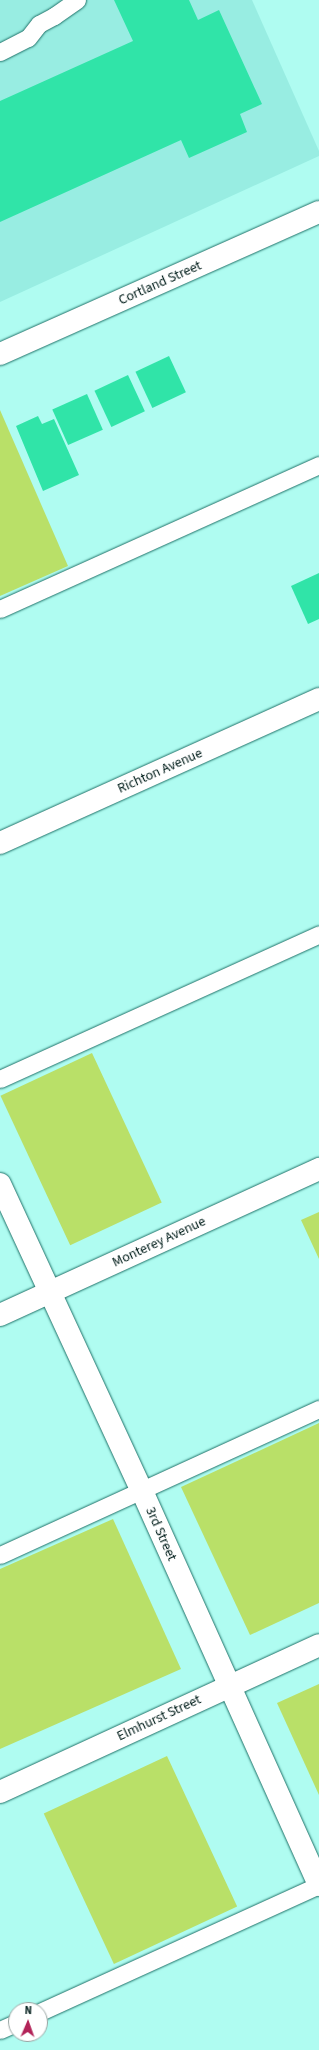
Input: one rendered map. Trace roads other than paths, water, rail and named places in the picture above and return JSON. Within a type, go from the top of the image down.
[{"type":"street","name":"Cortland Street","points":[[0,354],[319,212]]},
{"type":"street","name":"Richton Avenue","points":[[0,843],[319,699]]},
{"type":"street","name":"Monterey Avenue","points":[[0,1315],[319,1169]]},
{"type":"street","name":"3rd Street","points":[[0,1184],[142,1491],[319,1885]]},
{"type":"street","name":"Elmhurst Street","points":[[0,1792],[319,1645]]},
{"type":"lane","points":[[0,52],[28,38],[39,24],[54,16],[77,0]]},
{"type":"lane","points":[[0,609],[319,465]]},
{"type":"lane","points":[[0,1079],[319,934]]},
{"type":"lane","points":[[0,1555],[319,1409]]},
{"type":"lane","points":[[48,2008],[319,1885]]}]
